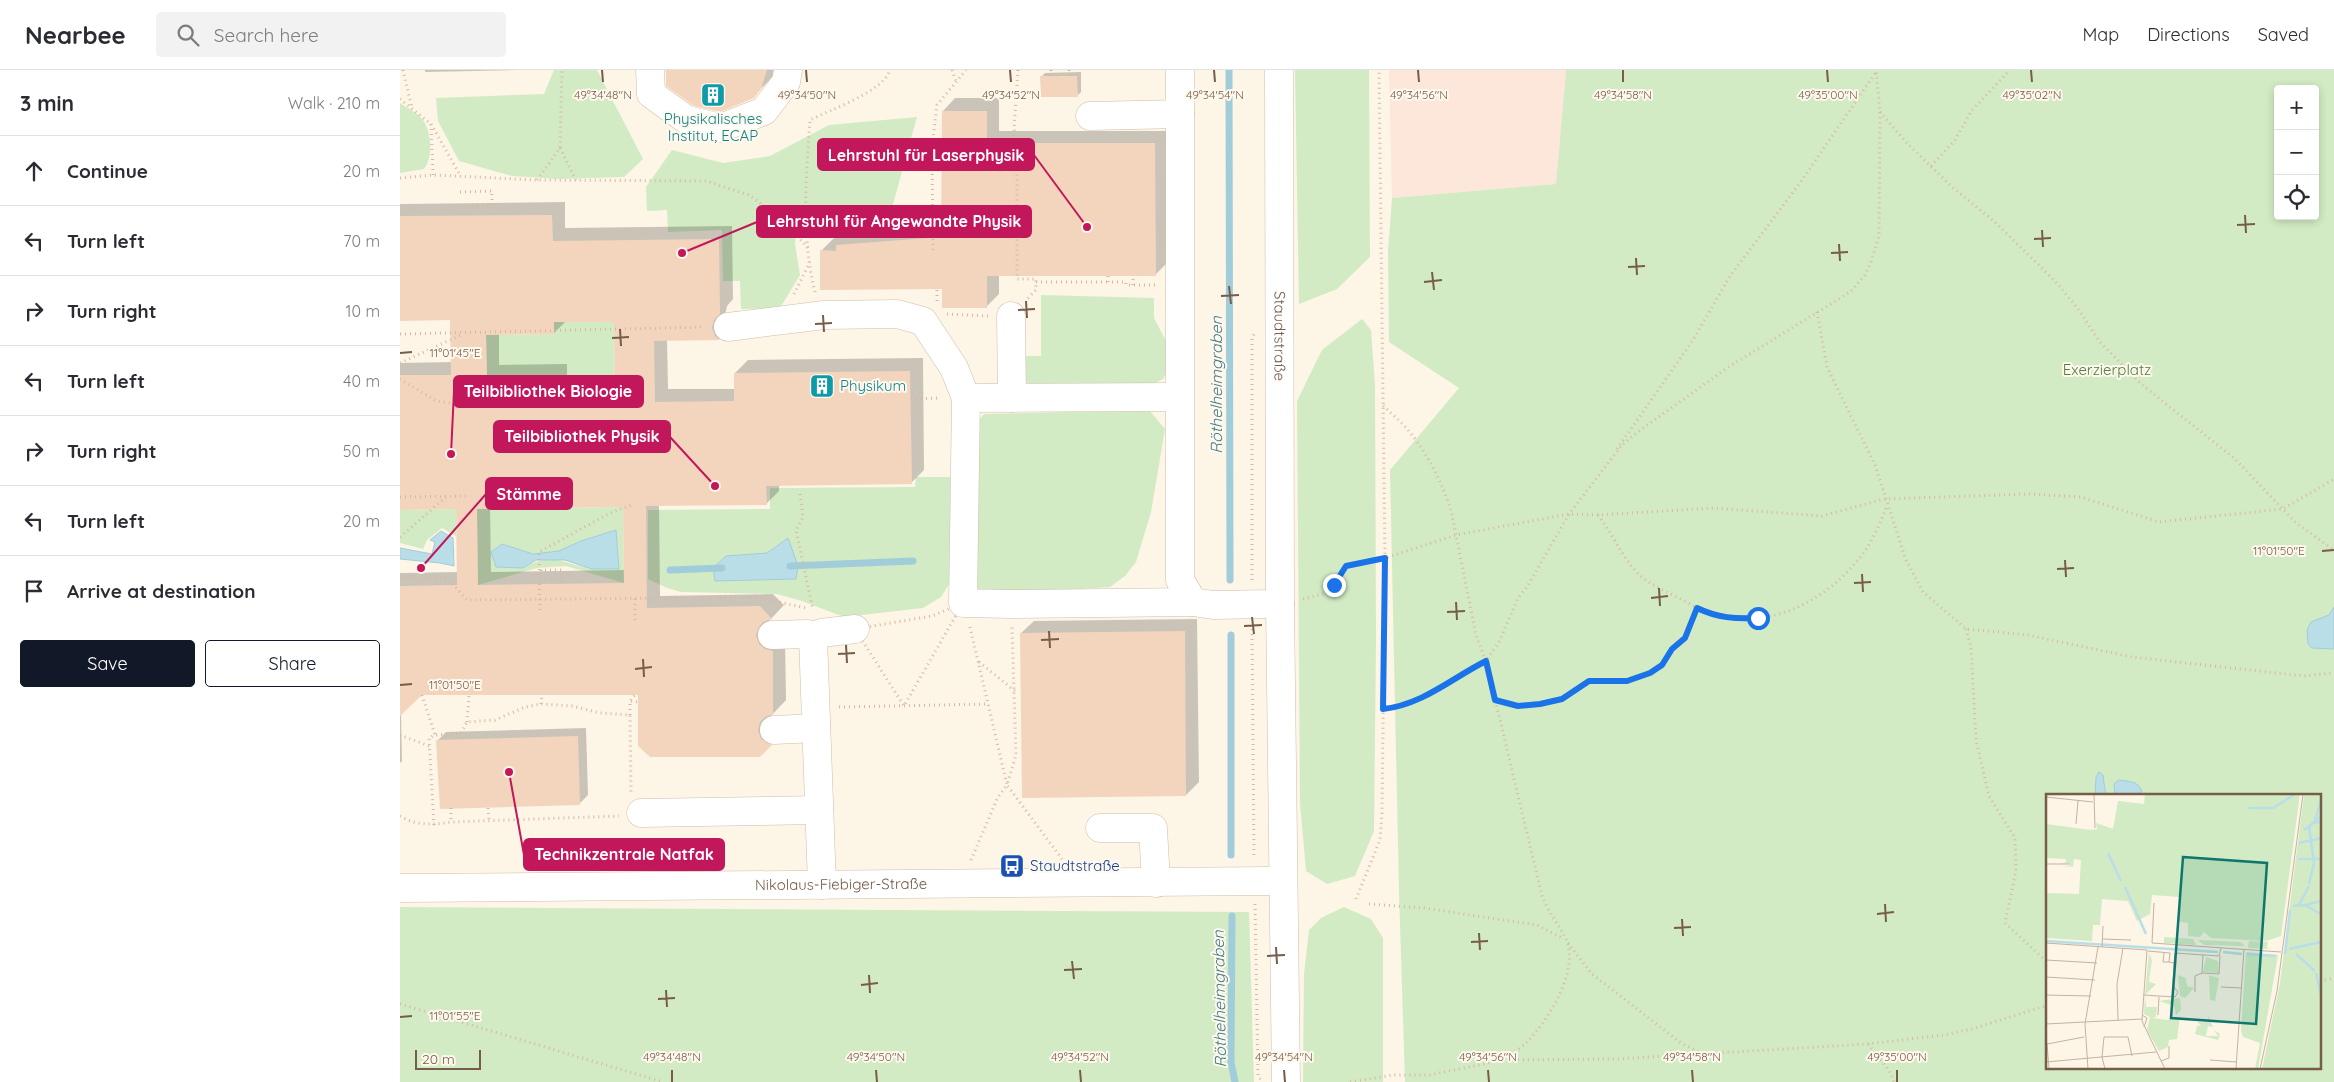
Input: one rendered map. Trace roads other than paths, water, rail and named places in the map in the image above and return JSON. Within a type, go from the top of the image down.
[{"type":"street","points":[[650,70],[651,94],[687,120],[721,128],[764,111],[786,82],[788,70]]},
{"type":"street","points":[[1180,70],[1180,580],[1193,602]]},
{"type":"street","name":"Staudtstraße","points":[[1280,70],[1280,604],[1286,1082]]},
{"type":"street","points":[[1090,116],[1180,114]]},
{"type":"street","points":[[728,327],[824,315],[897,314],[923,321],[954,368],[966,398],[966,611],[1011,604],[1193,602],[1213,605],[1280,604]]},
{"type":"street","points":[[1011,316],[1012,398]]},
{"type":"street","points":[[966,398],[1180,397]]},
{"type":"street","points":[[813,637],[821,633],[851,630]]},
{"type":"street","points":[[772,635],[808,634],[813,637]]},
{"type":"street","points":[[813,637],[822,885]]},
{"type":"street","points":[[774,730],[816,718]]},
{"type":"street","points":[[636,804],[819,810]]},
{"type":"street","points":[[1100,828],[1153,828],[1156,883]]},
{"type":"street","name":"Nikolaus-Fiebiger-Straße","points":[[400,888],[1282,881]]},
{"type":"water","points":[[616,530],[619,569],[592,569],[565,560],[536,560],[523,568],[496,567],[491,552],[502,544],[533,554],[559,551],[581,541]]},
{"type":"water","points":[[441,531],[453,538],[454,566],[400,559],[400,548],[432,554],[435,542],[430,540]]},
{"type":"water","points":[[788,538],[798,566],[796,579],[715,581],[713,568],[726,556],[767,553]]},
{"type":"water","points":[[2334,607],[2334,649],[2312,648],[2308,644],[2307,630],[2311,622],[2329,615]]},
{"type":"water","points":[[2099,772],[2103,775],[2105,791],[2107,794],[2095,794],[2096,777]]},
{"type":"water","points":[[2119,780],[2132,782],[2138,785],[2142,791],[2140,794],[2115,794],[2114,784]]},
{"type":"waterway","name":"Röthelheimgraben","points":[[1229,70],[1230,580]]},
{"type":"waterway","points":[[790,566],[913,561]]},
{"type":"waterway","points":[[670,570],[722,568]]},
{"type":"waterway","name":"Röthelheimgraben","points":[[1231,635],[1231,855]]},
{"type":"waterway","name":"Röthelheimgraben","points":[[1232,916],[1231,1062],[1235,1082]]},
{"type":"place","name":"Physikalisches Institut, ECAP","points":[[713,95]]},
{"type":"place","name":"Lehrstuhl für Laserphysik","points":[[1087,227]]},
{"type":"place","name":"Lehrstuhl für Angewandte Physik","points":[[682,253]]},
{"type":"place","name":"Physikum","points":[[822,386]]},
{"type":"place","name":"Teilbibliothek Biologie","points":[[451,454]]},
{"type":"place","name":"Teilbibliothek Physik","points":[[715,486]]},
{"type":"place","name":"Stämme","points":[[421,568]]},
{"type":"place","name":"Technikzentrale Natfak","points":[[509,772]]},
{"type":"place","name":"Staudtstraße","points":[[1012,866]]},
{"type":"park label","name":"Exerzierplatz","points":[[2107,370]]}]
